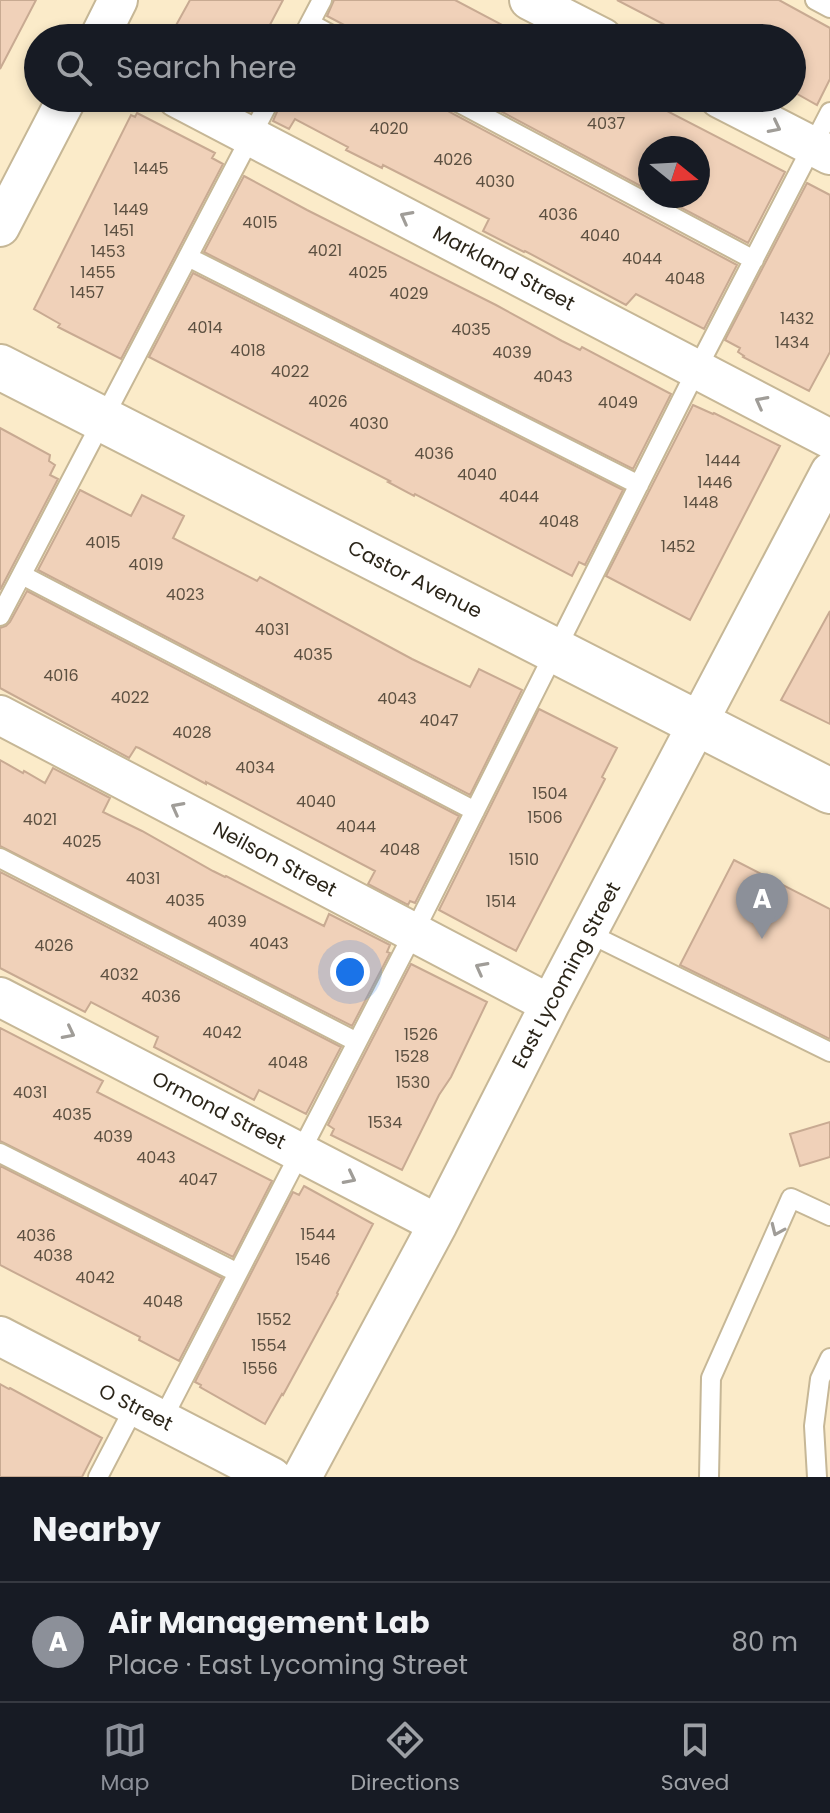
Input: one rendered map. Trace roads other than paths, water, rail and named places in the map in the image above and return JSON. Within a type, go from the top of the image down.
[{"type":"main road","name":"Castor Avenue","points":[[0,367],[830,791]]},
{"type":"street","points":[[106,24],[118,0]]},
{"type":"street","points":[[529,0],[576,24]]},
{"type":"street","points":[[0,227],[60,112]]},
{"type":"street","name":"Markland Street","points":[[204,112],[830,439]]},
{"type":"street","points":[[746,112],[821,150]]},
{"type":"street","name":"East Lycoming Street","points":[[302,1477],[438,1224],[830,472]]},
{"type":"street","name":"Neilson Street","points":[[0,715],[550,1004]]},
{"type":"street","name":"Ormond Street","points":[[0,997],[438,1224]]},
{"type":"street","name":"O Street","points":[[0,1336],[272,1477]]},
{"type":"lane","points":[[310,24],[322,0]]},
{"type":"lane","points":[[815,0],[830,8]]},
{"type":"lane","points":[[0,616],[264,112]]},
{"type":"lane","points":[[476,112],[754,260]]},
{"type":"lane","points":[[98,1477],[149,1413],[238,1273],[414,932],[697,369],[754,260],[821,150],[830,112]]},
{"type":"lane","points":[[188,257],[639,485]]},
{"type":"lane","points":[[22,575],[475,811]]},
{"type":"lane","points":[[0,858],[357,1042]]},
{"type":"lane","points":[[588,933],[830,1052]]},
{"type":"lane","points":[[0,1153],[238,1273]]},
{"type":"lane","points":[[709,1477],[711,1378],[791,1198],[830,1216]]},
{"type":"lane","points":[[817,1477],[814,1426],[820,1379],[830,1358]]},
{"type":"place","name":"Air Management Lab","points":[[762,939]]}]
